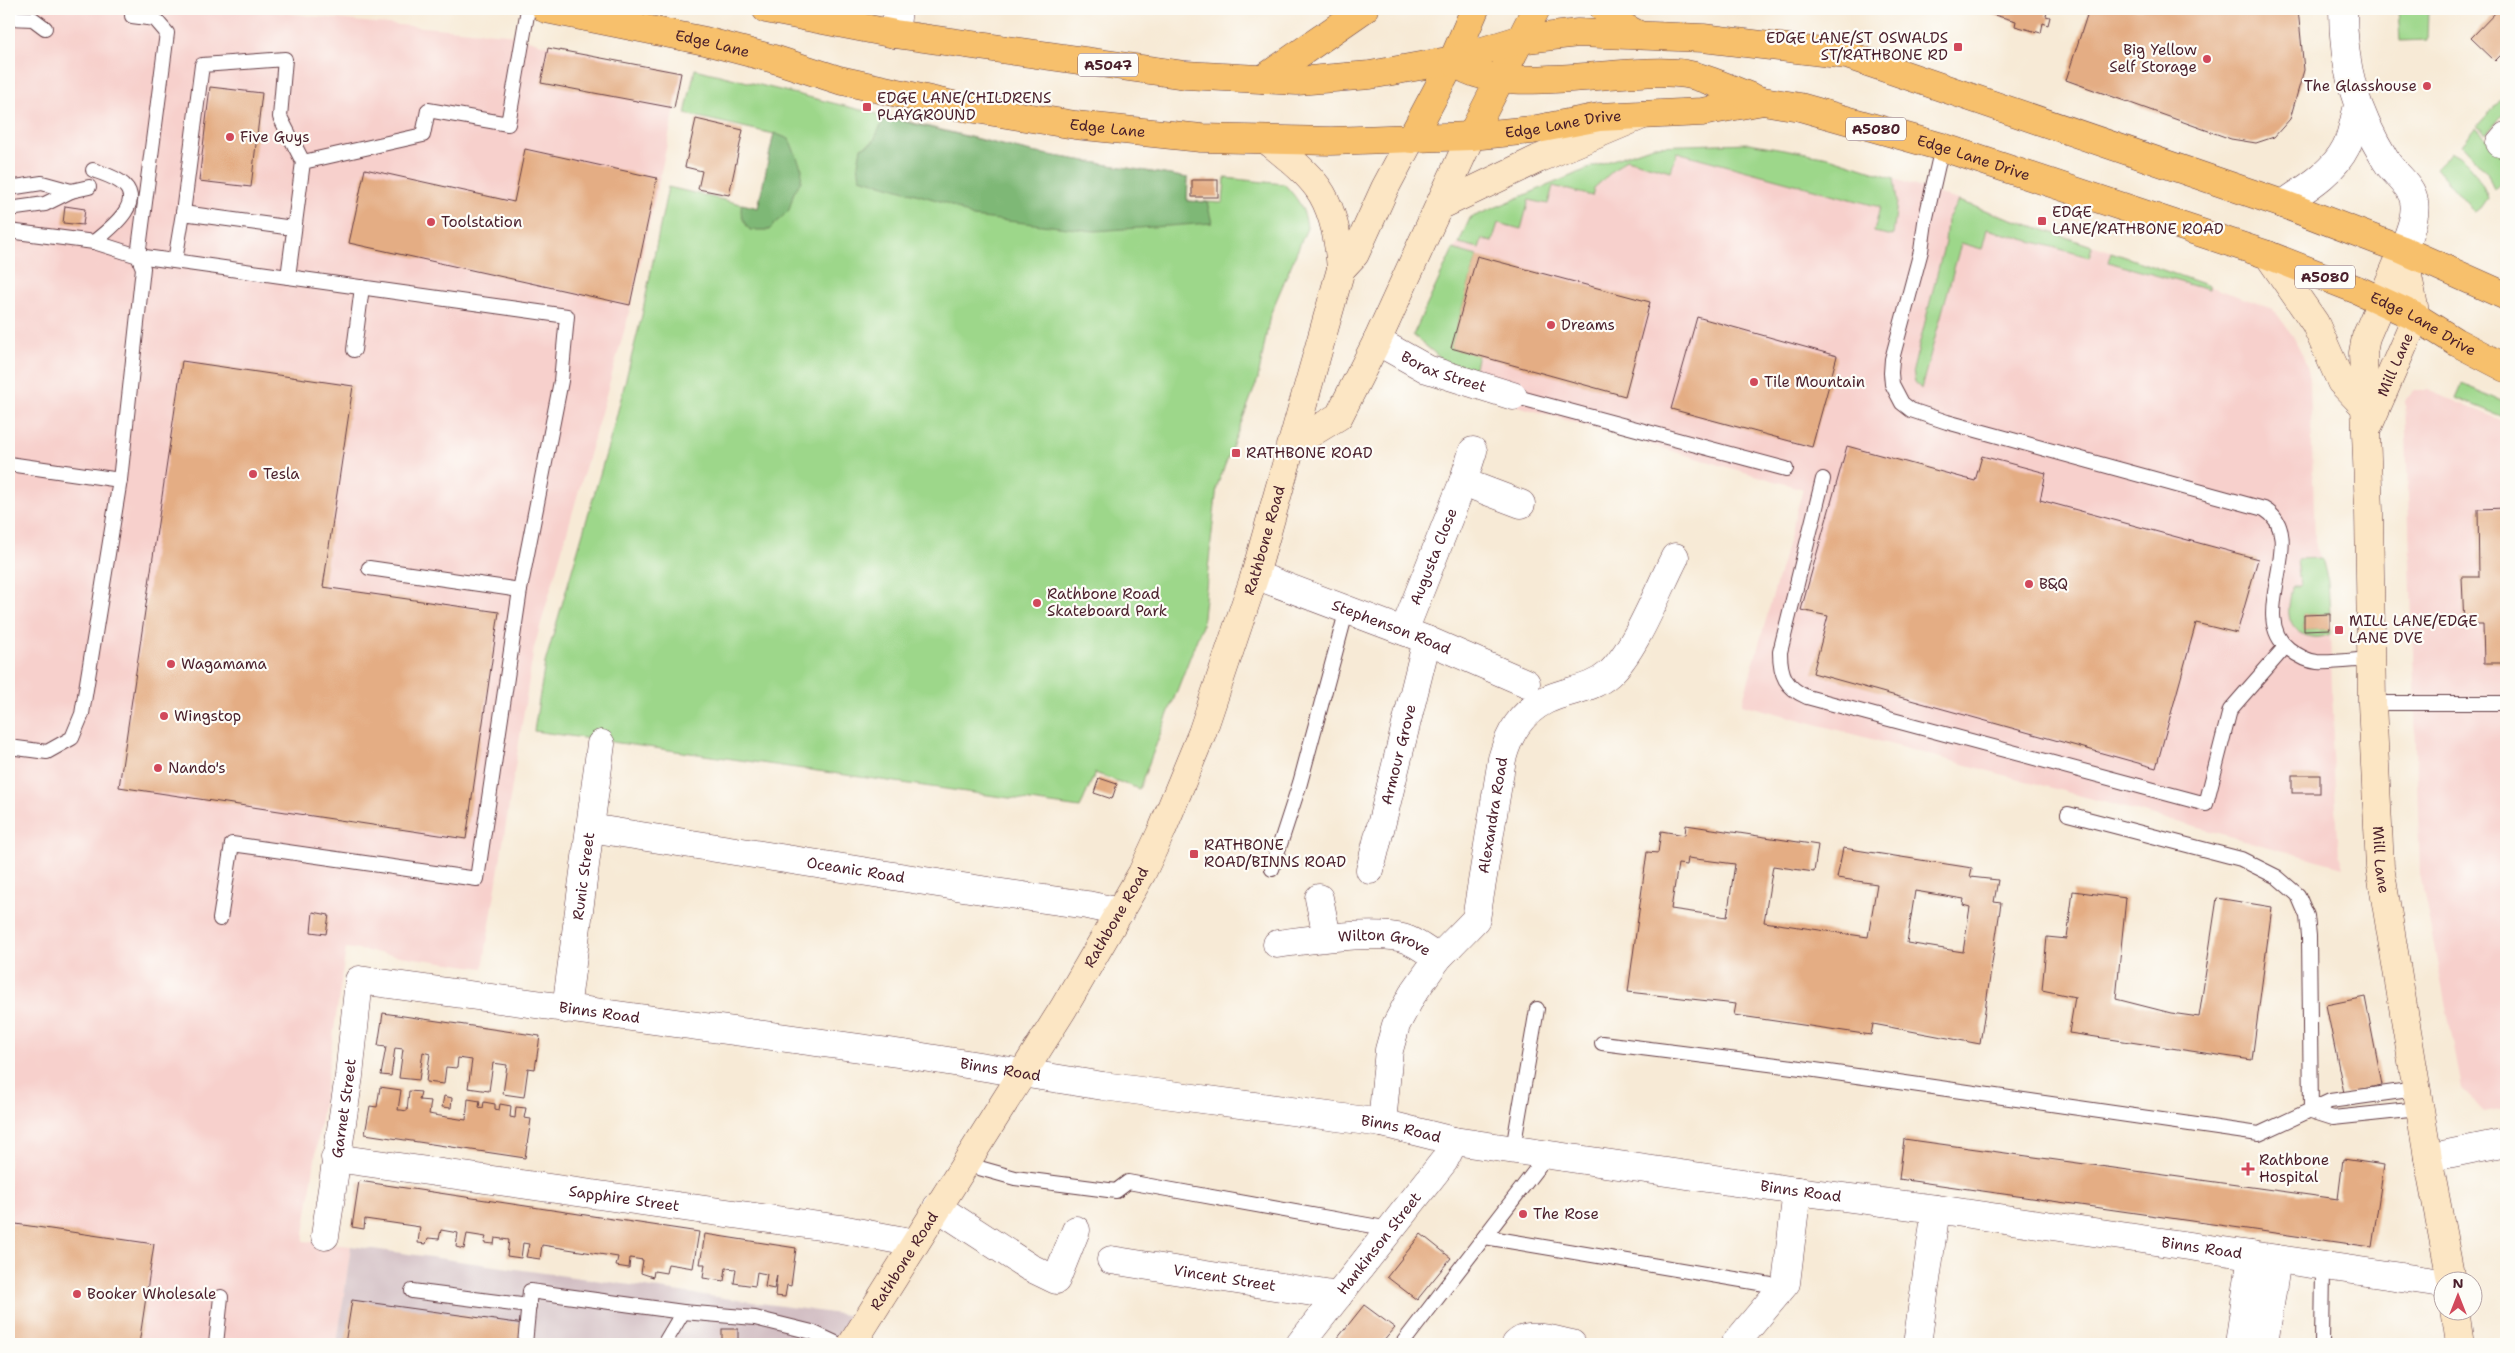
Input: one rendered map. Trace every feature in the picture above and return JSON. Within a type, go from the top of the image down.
[{"type":"main road","name":"Edge Lane","points":[[546,9],[705,41],[774,59],[839,80],[957,106],[1131,132],[1268,141],[1411,139]]},
{"type":"main road","name":"A5047","points":[[766,9],[896,21],[1185,75],[1297,81],[1370,75],[1452,60]]},
{"type":"main road","points":[[1263,79],[1364,9]]},
{"type":"main road","points":[[1411,139],[1452,60],[1475,9]]},
{"type":"main road","points":[[1290,446],[1339,416],[1377,341],[1499,78],[1536,9]]},
{"type":"main road","points":[[1604,9],[1637,34]]},
{"type":"main road","points":[[1452,60],[1518,40],[1578,33],[1703,38],[1847,55],[2283,204],[2403,250],[2506,296]]},
{"type":"main road","points":[[1452,60],[1467,69],[1499,78],[1536,80],[1654,72],[1686,74],[1762,101]]},
{"type":"main road","name":"Edge Lane Drive","points":[[1411,139],[1532,130],[1599,117],[1702,112],[1762,101],[1800,107],[1942,147],[2268,255],[2416,317],[2456,342],[2506,368]]},
{"type":"main road","points":[[1440,206],[1538,159],[1647,114]]},
{"type":"main road","name":"Rathbone Road","points":[[852,1344],[1023,1073],[1142,873],[1184,780],[1256,575],[1290,446],[1342,269],[1355,254],[1384,188],[1411,139]]},
{"type":"main road","points":[[1268,141],[1291,160],[1318,189],[1326,204],[1339,247],[1342,269]]},
{"type":"main road","name":"Mill Lane","points":[[2403,250],[2366,337],[2363,353],[2370,659],[2380,867],[2428,1158],[2449,1270]]},
{"type":"main road","name":"Mill Lane","points":[[2366,419],[2416,317],[2403,250]]},
{"type":"main road","points":[[2268,255],[2315,323],[2341,382],[2366,419]]},
{"type":"main road","points":[[2456,1320],[2460,1344]]},
{"type":"street","points":[[1330,34],[1340,9]]},
{"type":"street","points":[[2343,9],[2343,43],[2348,78],[2358,106],[2380,152],[2408,188],[2414,200],[2414,216],[2403,250]]},
{"type":"street","points":[[2283,204],[2311,186],[2332,167],[2346,147],[2358,106]]},
{"type":"street","name":"Borax Street","points":[[1377,341],[1427,369],[1513,396]]},
{"type":"street","name":"Augusta Close","points":[[1416,636],[1473,451]]},
{"type":"street","points":[[1463,482],[1521,504]]},
{"type":"street","name":"Alexandra Road","points":[[1382,1123],[1389,1050],[1396,1025],[1412,995],[1438,958],[1476,919],[1502,759],[1509,736],[1525,715],[1547,700],[1584,689],[1608,675],[1625,657],[1674,558]]},
{"type":"street","name":"Stephenson Road","points":[[1256,575],[1416,636],[1526,683]]},
{"type":"street","name":"Armour Grove","points":[[1370,870],[1416,636]]},
{"type":"street","name":"Runic Street","points":[[566,1009],[601,744]]},
{"type":"street","name":"Oceanic Road","points":[[590,828],[988,892],[1087,905],[1120,912]]},
{"type":"street","name":"Wilton Grove","points":[[1319,898],[1327,937]]},
{"type":"street","name":"Wilton Grove","points":[[1277,944],[1327,937],[1394,936],[1408,939],[1438,958]]},
{"type":"street","name":"Binns Road","points":[[359,980],[1382,1123],[1454,1141],[1797,1191],[1936,1209],[2432,1282]]},
{"type":"street","name":"Garnet Street","points":[[325,1236],[335,1158],[349,1076],[359,980]]},
{"type":"street","name":"Hankinson Street","points":[[1300,1344],[1444,1161],[1454,1141]]},
{"type":"street","points":[[2428,1158],[2506,1142]]},
{"type":"street","name":"Sapphire Street","points":[[335,1158],[841,1229],[915,1243]]},
{"type":"street","points":[[1735,1344],[1786,1283],[1797,1191]]},
{"type":"street","points":[[937,1207],[1029,1267],[1056,1280],[1076,1230]]},
{"type":"street","points":[[1917,1344],[1936,1209]]},
{"type":"street","points":[[2239,1344],[2265,1257]]},
{"type":"street","points":[[2264,1344],[2265,1257]]},
{"type":"street","name":"Vincent Street","points":[[1111,1260],[1338,1296]]},
{"type":"street","points":[[1516,1344],[1529,1337],[1572,1344]]},
{"type":"lane","points":[[303,162],[422,135],[428,110],[508,124],[528,9]]},
{"type":"lane","points":[[9,747],[47,752],[72,738],[82,714],[120,480],[143,268],[138,256],[166,54],[167,33],[155,19],[132,16]]},
{"type":"lane","points":[[9,18],[33,19],[45,28]]},
{"type":"lane","points":[[175,261],[202,65],[285,59],[280,117],[303,162],[288,277]]},
{"type":"lane","points":[[1942,147],[1925,222],[1921,251],[1892,359],[1892,384],[1896,395],[1911,410],[1922,414],[2253,505],[2272,513],[2278,525],[2281,549],[2272,626],[2276,636],[2285,647],[2296,655],[2315,662],[2370,659]]},
{"type":"lane","points":[[93,170],[120,181],[128,190],[130,201],[127,211],[118,224],[94,242]]},
{"type":"lane","points":[[9,188],[42,183],[71,191]]},
{"type":"lane","points":[[9,209],[45,204],[71,191],[89,187]]},
{"type":"lane","points":[[183,213],[294,228]]},
{"type":"lane","points":[[9,231],[94,242],[138,256],[567,316],[561,381],[520,590],[478,879],[232,844],[220,919]]},
{"type":"lane","points":[[354,350],[362,287]]},
{"type":"lane","points":[[1513,396],[1786,469]]},
{"type":"lane","points":[[9,464],[120,480]]},
{"type":"lane","points":[[1823,478],[1780,652],[1783,678],[1793,690],[1807,697],[2206,804],[2230,710],[2285,647]]},
{"type":"lane","points":[[369,568],[520,590]]},
{"type":"lane","points":[[1272,869],[1300,783],[1347,609]]},
{"type":"lane","points":[[2372,703],[2506,703]]},
{"type":"lane","points":[[2068,814],[2241,859],[2277,877],[2298,895],[2307,916],[2309,936],[2311,1111]]},
{"type":"lane","points":[[1513,1149],[1537,1008]]},
{"type":"lane","points":[[1602,1043],[1801,1068],[2259,1134],[2330,1101],[2418,1099]]},
{"type":"lane","points":[[2311,1111],[2333,1118],[2418,1099]]},
{"type":"lane","points":[[1402,1344],[1548,1154]]},
{"type":"lane","points":[[965,1164],[1015,1178],[1116,1191],[1128,1182],[1390,1229]]},
{"type":"lane","points":[[1485,1237],[1783,1287]]},
{"type":"lane","points":[[2322,1344],[2323,1266]]},
{"type":"lane","points":[[412,1291],[528,1306]]},
{"type":"lane","points":[[524,1344],[530,1291],[683,1312],[755,1318],[812,1332],[838,1344]]},
{"type":"lane","points":[[216,1344],[221,1297]]},
{"type":"lane","points":[[664,1344],[683,1312]]},
{"type":"shaded area","points":[[9,9],[251,9],[363,22],[507,34],[542,44],[683,73],[629,314],[534,648],[483,968],[346,948],[303,1241],[351,1246],[337,1344],[9,1344]]},
{"type":"shaded area","points":[[1749,143],[1829,157],[2113,252],[2268,307],[2277,314],[2293,336],[2304,358],[2310,383],[2315,542],[2328,582],[2334,739],[2332,740],[2339,855],[2343,867],[1742,704],[1803,489],[1511,404],[1473,374],[1429,350],[1413,335],[1453,249],[1459,243],[1470,218],[1592,167],[1653,146]]},
{"type":"shaded area","points":[[2415,390],[2427,390],[2506,422],[2506,1108],[2485,1112],[2462,1088],[2420,874],[2405,400]]},
{"type":"shaded area","points":[[351,1246],[868,1318],[852,1344],[337,1344]]},
{"type":"green space","points":[[2398,9],[2428,9],[2427,40],[2400,41]]},
{"type":"green space","points":[[695,69],[1031,152],[1188,178],[1187,201],[1223,203],[1225,178],[1284,184],[1300,204],[1307,228],[1270,315],[1258,379],[1217,486],[1202,626],[1139,789],[1095,773],[1080,808],[534,731],[545,663],[614,426],[642,315],[668,187],[758,208],[774,134],[685,114]]},
{"type":"green space","points":[[2506,94],[2506,111],[2486,134],[2477,126]]},
{"type":"green space","points":[[885,117],[1031,152],[1188,178],[1187,201],[1207,202],[1212,223],[1094,231],[973,217],[947,203],[860,178],[858,164],[861,148],[873,142]]},
{"type":"green space","points":[[2476,128],[2506,158],[2506,176],[2494,190],[2487,172],[2462,145]]},
{"type":"green space","points":[[774,133],[789,139],[802,169],[801,181],[794,192],[789,210],[769,230],[750,230],[744,221],[741,208],[742,204],[758,208]]},
{"type":"green space","points":[[1749,143],[1829,157],[1894,178],[1897,202],[1893,236],[1874,232],[1880,207],[1677,152],[1671,171],[1626,159],[1594,188],[1592,196],[1553,186],[1548,204],[1529,200],[1521,229],[1498,223],[1492,242],[1482,239],[1479,248],[1459,243],[1470,218],[1592,167],[1653,146]]},
{"type":"green space","points":[[2452,152],[2464,160],[2474,171],[2488,198],[2481,208],[2474,212],[2436,168]]},
{"type":"green space","points":[[1958,201],[2092,246],[2089,257],[1987,229],[1982,249],[1961,243],[1921,389],[1915,382],[1913,370],[1945,242],[1947,220]]},
{"type":"green space","points":[[1453,249],[1477,256],[1451,348],[1478,355],[1473,374],[1444,361],[1413,335]]},
{"type":"green space","points":[[2111,252],[2209,286],[2209,290],[2108,262]]},
{"type":"green space","points":[[2462,384],[2506,403],[2506,418],[2456,398]]},
{"type":"green space","points":[[2322,558],[2328,582],[2330,614],[2304,615],[2304,630],[2330,629],[2330,634],[2311,637],[2299,632],[2291,622],[2289,615],[2290,600],[2292,586],[2300,586],[2297,559]]},
{"type":"building","points":[[1972,9],[2048,9],[2046,16],[2050,17],[2048,25],[2043,23],[2041,33],[2015,26],[2016,21]]},
{"type":"building","points":[[2089,9],[2298,9],[2304,70],[2290,119],[2274,137],[2256,143],[2231,139],[2066,80]]},
{"type":"building","points":[[2499,9],[2506,9],[2506,50],[2495,61],[2471,38]]},
{"type":"building","points":[[548,48],[681,73],[674,108],[541,83]]},
{"type":"building","name":"Five Guys","points":[[210,87],[262,93],[251,187],[199,181]]},
{"type":"building","points":[[696,119],[743,130],[729,195],[698,189],[702,171],[685,167]]},
{"type":"building","points":[[525,149],[657,178],[630,305],[349,243],[365,169],[514,202]]},
{"type":"building","points":[[1192,180],[1218,180],[1218,197],[1192,197]]},
{"type":"building","points":[[65,206],[85,209],[83,225],[63,223]]},
{"type":"building","name":"Dreams","points":[[1477,256],[1650,302],[1625,396],[1451,348]]},
{"type":"building","name":"Tile Mountain","points":[[1697,317],[1837,356],[1812,447],[1671,409]]},
{"type":"building","points":[[182,361],[353,386],[323,587],[499,612],[466,839],[119,787]]},
{"type":"building","name":"B&Q","points":[[1847,446],[1975,481],[1982,456],[2046,473],[2040,500],[2258,559],[2237,633],[2196,623],[2156,768],[1813,673],[1828,616],[1801,610]]},
{"type":"building","points":[[2506,508],[2506,663],[2484,663],[2483,625],[2464,625],[2462,577],[2479,577],[2478,509]]},
{"type":"building","points":[[2330,614],[2330,629],[2304,630],[2304,615]]},
{"type":"building","points":[[2292,775],[2320,775],[2320,793],[2292,793]]},
{"type":"building","points":[[1099,778],[1117,784],[1112,799],[1094,793]]},
{"type":"building","points":[[1686,825],[1818,845],[1814,872],[1773,866],[1764,922],[1868,937],[1877,884],[1837,878],[1843,848],[1972,868],[1970,877],[1998,880],[1994,902],[2001,903],[1980,1044],[1873,1024],[1871,1035],[1734,1015],[1736,1004],[1628,992],[1647,852],[1658,853],[1661,831],[1685,835]],"holes":[[[1688,858],[1735,864],[1727,917],[1671,909],[1678,864],[1687,865]],[[1915,891],[1964,899],[1963,905],[1970,907],[1963,952],[1907,943]]]},
{"type":"building","points":[[2073,891],[2126,898],[2116,999],[2171,1013],[2199,1017],[2217,898],[2272,907],[2252,1060],[2069,1033],[2075,997],[2042,990],[2047,937],[2067,939]]},
{"type":"building","points":[[313,912],[329,915],[326,934],[311,932]]},
{"type":"building","points":[[2365,997],[2382,1085],[2344,1093],[2326,1005]]},
{"type":"building","points":[[383,1013],[540,1036],[535,1069],[528,1068],[524,1097],[503,1094],[507,1065],[493,1063],[489,1091],[468,1088],[472,1060],[458,1058],[457,1068],[446,1067],[444,1084],[426,1082],[430,1054],[423,1052],[419,1080],[399,1078],[403,1049],[395,1048],[391,1076],[381,1075],[386,1047],[378,1046]]},
{"type":"building","points":[[380,1087],[401,1090],[398,1110],[407,1111],[409,1091],[421,1092],[419,1100],[431,1101],[429,1114],[466,1120],[468,1099],[480,1101],[479,1107],[483,1108],[484,1102],[495,1104],[495,1109],[499,1110],[500,1104],[511,1106],[510,1117],[515,1118],[516,1107],[526,1108],[524,1118],[531,1119],[525,1158],[365,1134],[370,1106],[377,1107]]},
{"type":"building","points":[[444,1096],[452,1098],[451,1108],[442,1107]]},
{"type":"building","points":[[1904,1139],[2338,1199],[2343,1159],[2384,1165],[2372,1247],[1899,1179]]},
{"type":"building","points":[[359,1181],[699,1232],[693,1268],[668,1264],[666,1273],[654,1271],[653,1277],[641,1273],[643,1260],[630,1258],[629,1268],[616,1266],[618,1257],[542,1245],[540,1259],[526,1257],[529,1244],[523,1243],[521,1258],[507,1256],[509,1240],[495,1238],[494,1244],[484,1243],[486,1237],[467,1234],[464,1249],[456,1247],[458,1233],[441,1230],[439,1239],[428,1238],[426,1244],[418,1243],[420,1227],[365,1219],[364,1229],[352,1227]]},
{"type":"building","name":"Booker Wholesale","points":[[9,1223],[154,1244],[139,1344],[9,1344]]},
{"type":"building","points":[[705,1234],[796,1248],[791,1286],[787,1285],[785,1297],[775,1296],[777,1275],[774,1289],[765,1287],[767,1274],[757,1272],[755,1286],[734,1283],[736,1269],[726,1268],[724,1281],[703,1278],[705,1264],[700,1264]]},
{"type":"building","points":[[1421,1234],[1451,1258],[1417,1300],[1387,1277]]},
{"type":"building","points":[[352,1300],[524,1324],[521,1344],[345,1344]]},
{"type":"building","points":[[1364,1305],[1395,1328],[1381,1344],[1333,1344]]},
{"type":"building","points":[[722,1329],[738,1329],[738,1340],[722,1340]]},
{"type":"place","name":"EDGE LANE/ST OSWALDS ST/RATHBONE RD","points":[[1958,47]]},
{"type":"place","name":"Big Yellow Self Storage","points":[[2207,59]]},
{"type":"place","name":"The Glasshouse","points":[[2427,86]]},
{"type":"place","name":"EDGE LANE/CHILDRENS PLAYGROUND","points":[[867,107]]},
{"type":"place","name":"Five Guys","points":[[230,137]]},
{"type":"place","name":"EDGE LANE/RATHBONE ROAD","points":[[2042,221]]},
{"type":"place","name":"Toolstation","points":[[431,222]]},
{"type":"place","name":"Dreams","points":[[1551,325]]},
{"type":"place","name":"Tile Mountain","points":[[1754,382]]},
{"type":"place","name":"RATHBONE ROAD","points":[[1236,453]]},
{"type":"place","name":"Tesla","points":[[253,474]]},
{"type":"place","name":"B&Q","points":[[2029,584]]},
{"type":"place","name":"Rathbone Road Skateboard Park","points":[[1037,603]]},
{"type":"place","name":"MILL LANE/EDGE LANE DVE","points":[[2339,630]]},
{"type":"place","name":"Wagamama","points":[[171,664]]},
{"type":"place","name":"Wingstop","points":[[164,716]]},
{"type":"place","name":"Nando's","points":[[158,768]]},
{"type":"place","name":"RATHBONE ROAD/BINNS ROAD","points":[[1194,854]]},
{"type":"place","name":"Rathbone Hospital","points":[[2248,1169]]},
{"type":"place","name":"The Rose","points":[[1523,1214]]},
{"type":"place","name":"Booker Wholesale","points":[[77,1294]]}]
